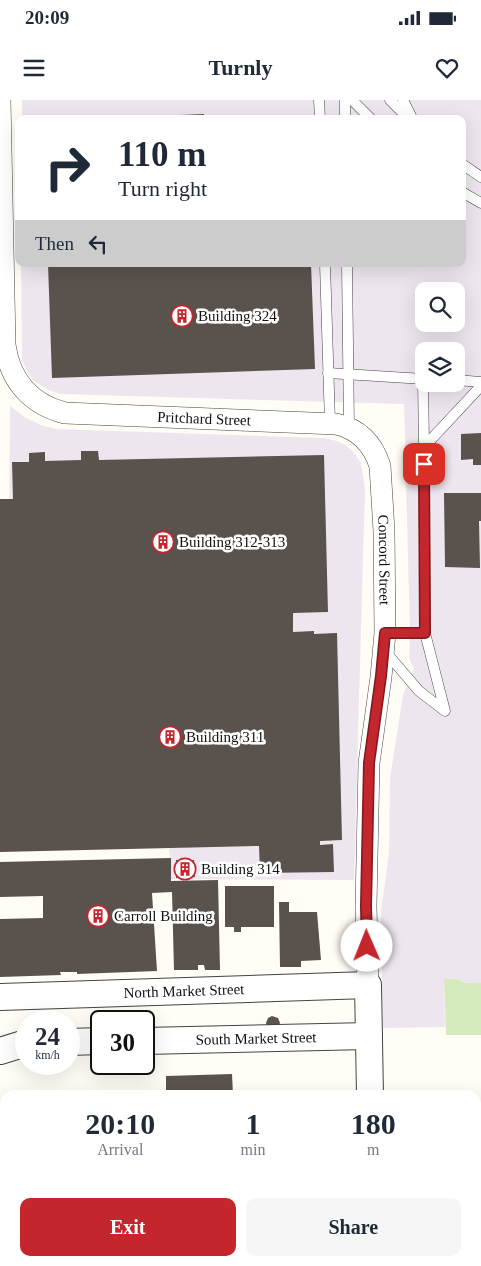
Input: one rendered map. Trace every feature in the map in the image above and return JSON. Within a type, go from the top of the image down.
[{"type":"street","name":"Pritchard Street","points":[[0,100],[5,345],[7,358],[16,379],[32,397],[52,410],[65,413],[340,426]]},
{"type":"street","name":"Concord Street","points":[[340,426],[366,439],[372,447],[380,466],[383,498],[384,641],[369,763],[366,906],[370,1090]]},
{"type":"street","name":"North Market Street","points":[[0,997],[368,985]]},
{"type":"street","name":"South Market Street","points":[[155,1040],[369,1036]]},
{"type":"street","points":[[0,1051],[15,1046]]},
{"type":"lane","points":[[319,100],[320,115]]},
{"type":"lane","points":[[345,100],[345,115]]},
{"type":"lane","points":[[352,100],[367,115]]},
{"type":"lane","points":[[390,100],[407,115]]},
{"type":"lane","points":[[403,100],[409,115]]},
{"type":"lane","points":[[466,167],[481,177]]},
{"type":"lane","points":[[466,194],[481,203]]},
{"type":"lane","points":[[325,267],[328,374],[340,426]]},
{"type":"lane","points":[[340,426],[349,375],[347,267]]},
{"type":"lane","points":[[328,374],[415,379]]},
{"type":"lane","points":[[465,381],[481,382]]},
{"type":"lane","points":[[424,447],[481,386]]},
{"type":"lane","points":[[423,392],[425,633],[445,711],[419,691],[384,641],[425,633]]},
{"type":"shaded area","points":[[22,100],[481,100],[481,983],[465,983],[457,979],[444,979],[445,1027],[383,1028],[381,913],[389,852],[390,779],[403,695],[414,668],[409,658],[404,404],[60,394],[48,390],[33,380],[22,360],[21,267],[466,267],[466,115],[22,115]]},
{"type":"shaded area","points":[[10,406],[26,418],[56,429],[324,438],[347,446],[355,454],[361,463],[365,489],[354,880],[171,879],[169,845],[0,539],[9,539]]},
{"type":"green space","points":[[444,979],[457,979],[465,983],[481,983],[481,1035],[446,1035]]},
{"type":"building","name":"Building 324","points":[[48,267],[311,267],[315,369],[52,378]]},
{"type":"building","points":[[481,433],[481,465],[473,465],[473,459],[461,460],[461,434]]},
{"type":"building","name":"Building 311","points":[[81,451],[98,451],[99,460],[324,455],[328,612],[293,613],[293,632],[314,631],[314,634],[337,633],[342,840],[320,841],[320,845],[333,844],[334,872],[260,873],[259,846],[0,852],[0,499],[13,499],[12,462],[29,462],[29,453],[45,452],[45,461],[81,460]]},
{"type":"building","points":[[444,493],[481,493],[481,521],[479,521],[480,568],[445,567]]},
{"type":"building","name":"Carroll Building","points":[[171,858],[171,881],[218,880],[220,970],[205,970],[204,965],[198,965],[198,970],[174,970],[172,892],[152,893],[157,971],[77,974],[77,972],[60,972],[61,975],[0,977],[0,919],[43,918],[43,896],[0,897],[0,862]]},
{"type":"building","name":"Building 314","points":[[176,860],[194,860],[195,877],[176,878]]},
{"type":"building","points":[[225,886],[274,886],[274,927],[241,927],[241,932],[234,932],[234,927],[225,927]]},
{"type":"building","points":[[279,902],[289,902],[289,912],[317,912],[321,960],[301,961],[301,967],[280,967]]},
{"type":"building","points":[[272,1016],[278,1018],[280,1023],[278,1028],[268,1028],[266,1023],[268,1018]]},
{"type":"building","points":[[232,1074],[233,1090],[166,1090],[166,1076]]},
{"type":"place","name":"Building 324","points":[[182,316]]},
{"type":"place","name":"Building 312-313","points":[[163,542]]},
{"type":"place","name":"Building 311","points":[[170,737]]},
{"type":"place","name":"Building 314","points":[[185,869]]},
{"type":"place","name":"Carroll Building","points":[[98,916]]},
{"type":"route","points":[[367,946],[369,763],[385,633],[425,633],[424,464]]}]
